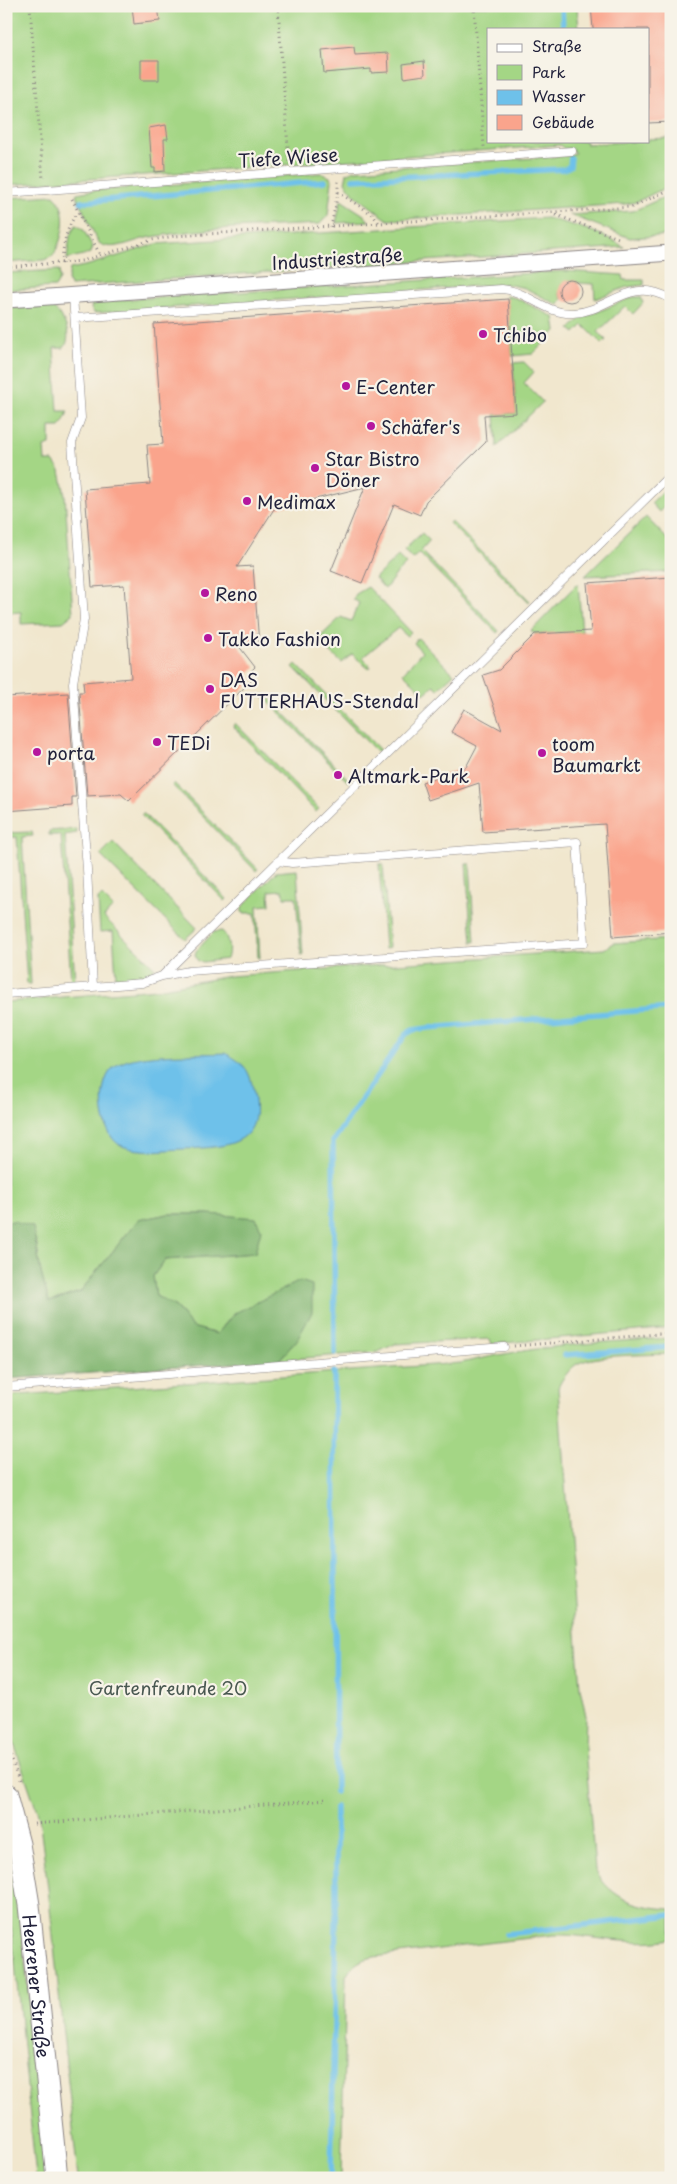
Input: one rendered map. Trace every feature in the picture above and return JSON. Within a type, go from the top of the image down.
[{"type":"main road","name":"Heerener Straße","points":[[6,1795],[19,1844],[29,1905],[57,2178]]},
{"type":"street","name":"Industriestraße","points":[[6,300],[671,253]]},
{"type":"lane","name":"Tiefe Wiese","points":[[6,193],[572,151]]},
{"type":"lane","points":[[76,318],[502,289],[512,290],[564,313],[576,313],[590,309],[628,292],[645,291],[671,299]]},
{"type":"lane","points":[[74,295],[81,418],[72,443],[84,619],[73,682],[87,869],[93,987]]},
{"type":"lane","points":[[162,976],[671,474]]},
{"type":"lane","points":[[6,994],[142,984],[162,976],[189,971],[584,943],[577,842],[292,863],[278,861]]},
{"type":"lane","points":[[6,1387],[504,1347]]},
{"type":"path","points":[[30,6],[44,191]]},
{"type":"path","points":[[278,6],[290,172]]},
{"type":"path","points":[[474,6],[484,158]]},
{"type":"path","points":[[331,227],[338,192],[337,168]]},
{"type":"path","points":[[68,189],[77,212],[100,255]]},
{"type":"path","points":[[6,267],[82,262],[152,240],[175,236],[380,225],[632,208],[671,189]]},
{"type":"path","points":[[338,192],[372,214],[380,225]]},
{"type":"path","points":[[62,264],[63,243],[67,228],[77,212]]},
{"type":"path","points":[[554,213],[624,240]]},
{"type":"path","points":[[504,1347],[671,1334]]},
{"type":"path","points":[[30,1825],[326,1800]]},
{"type":"green space","points":[[6,6],[577,6],[579,28],[487,28],[487,142],[586,142],[586,144],[650,142],[650,139],[671,138],[671,185],[636,202],[626,204],[388,220],[355,195],[345,182],[347,173],[355,170],[564,156],[575,153],[572,149],[563,148],[560,145],[6,185]]},
{"type":"green space","points":[[321,173],[330,177],[332,181],[328,215],[320,224],[194,231],[145,238],[124,245],[110,247],[98,242],[76,195],[77,193],[88,191]]},
{"type":"green space","points":[[671,194],[671,235],[630,238],[570,215],[633,211]]},
{"type":"green space","points":[[54,195],[62,209],[63,225],[60,242],[53,256],[44,260],[6,263],[6,198]]},
{"type":"green space","points":[[341,200],[364,215],[369,221],[336,223]]},
{"type":"green space","points":[[547,218],[597,233],[624,247],[70,286],[68,280],[70,269],[156,244]]},
{"type":"green space","points":[[76,225],[83,229],[93,247],[91,253],[67,259],[70,235]]},
{"type":"green space","points":[[59,270],[60,279],[55,287],[6,290],[6,273]]},
{"type":"green space","points":[[565,271],[623,275],[624,280],[644,280],[644,285],[627,287],[595,299],[594,284],[570,280],[561,285],[559,294],[562,299],[558,305],[525,288],[506,284],[94,313],[91,308],[92,304],[102,301]]},
{"type":"green space","points":[[507,296],[516,298],[554,317],[556,331],[533,354],[512,356]]},
{"type":"green space","points":[[633,297],[641,297],[643,303],[633,314],[625,306],[598,332],[606,340],[602,344],[583,325],[575,333],[570,329],[580,319]]},
{"type":"green space","points":[[50,306],[59,314],[67,330],[68,337],[64,348],[54,348],[58,411],[68,411],[60,427],[50,427],[50,445],[44,447],[45,461],[53,461],[60,471],[65,495],[73,614],[63,622],[21,624],[21,612],[6,613],[6,309]]},
{"type":"green space","points":[[524,362],[534,372],[524,383],[543,402],[497,447],[495,415],[516,413],[513,363]]},
{"type":"green space","points":[[671,484],[671,505],[668,503],[659,512],[651,503]]},
{"type":"green space","points":[[646,517],[671,543],[671,572],[585,576]]},
{"type":"green space","points":[[451,521],[530,601],[528,602],[449,523]]},
{"type":"green space","points":[[422,533],[430,541],[421,551],[499,631],[497,633],[419,553],[412,559],[404,550]]},
{"type":"green space","points":[[398,556],[406,564],[385,589],[375,578]]},
{"type":"green space","points":[[578,583],[582,632],[535,634],[531,631]]},
{"type":"green space","points":[[368,587],[411,632],[407,636],[398,628],[363,657],[370,666],[369,669],[352,654],[342,663],[317,640],[341,617],[351,621],[359,603],[353,599],[356,594]]},
{"type":"green space","points":[[418,638],[454,674],[438,689],[434,685],[424,694],[403,673],[422,652],[414,643]]},
{"type":"green space","points":[[296,664],[380,750],[378,753],[293,667]]},
{"type":"green space","points":[[265,694],[349,780],[348,782],[263,696]]},
{"type":"green space","points":[[235,723],[319,809],[316,812],[233,726]]},
{"type":"green space","points":[[174,783],[258,869],[256,871],[172,785]]},
{"type":"green space","points":[[143,813],[227,899],[225,901],[141,815]]},
{"type":"green space","points":[[76,829],[77,833],[65,835],[75,981],[71,981],[61,835],[49,835],[49,831]]},
{"type":"green space","points":[[32,832],[33,836],[22,837],[31,984],[27,984],[17,837],[6,838],[6,833]]},
{"type":"green space","points":[[113,842],[197,928],[185,939],[100,855]]},
{"type":"green space","points":[[379,864],[383,864],[389,948],[385,949]]},
{"type":"green space","points":[[466,864],[470,864],[475,942],[472,942]]},
{"type":"green space","points":[[297,870],[303,955],[301,955],[296,897],[284,897],[283,890],[269,891],[270,905],[257,906],[260,958],[258,958],[255,913],[242,913],[242,907],[276,872]]},
{"type":"green space","points":[[102,896],[113,907],[104,917],[155,968],[151,972],[137,977],[116,978],[113,931],[100,932],[98,899]]},
{"type":"green space","points":[[222,931],[228,944],[227,959],[198,961],[195,955],[196,951],[214,932]]},
{"type":"green space","points":[[671,939],[671,1328],[492,1344],[490,1339],[395,1344],[378,1352],[279,1360],[297,1340],[235,1312],[217,1334],[192,1327],[176,1307],[156,1296],[153,1276],[165,1260],[254,1253],[209,1214],[168,1214],[138,1220],[80,1292],[49,1302],[41,1273],[36,1240],[14,1221],[6,1222],[6,1002],[157,989],[230,976],[604,949],[614,943]]},
{"type":"green space","points":[[168,1214],[209,1214],[256,1218],[261,1230],[255,1253],[165,1260],[153,1276],[156,1296],[176,1307],[192,1327],[217,1334],[235,1313],[300,1281],[312,1285],[312,1312],[297,1340],[279,1360],[6,1379],[6,1222],[14,1221],[33,1227],[41,1273],[49,1302],[80,1292],[138,1220]]},
{"type":"green space","name":"Gartenfreunde 20","points":[[671,1338],[671,1354],[596,1358],[585,1361],[572,1368],[563,1378],[558,1388],[580,1688],[586,1716],[585,1748],[595,1870],[609,1888],[627,1900],[637,1904],[671,1909],[671,1939],[635,1942],[571,1935],[553,1935],[374,1957],[358,1963],[346,1976],[341,2178],[78,2178],[39,1817],[6,1720],[6,1396],[461,1363],[513,1352],[591,1343]]},
{"type":"green space","points":[[6,1827],[14,1857],[48,2178],[36,2178],[10,1912],[6,1888]]},
{"type":"water","points":[[225,1053],[238,1061],[246,1069],[251,1079],[254,1094],[256,1111],[253,1125],[247,1134],[238,1141],[213,1147],[158,1151],[128,1148],[120,1145],[113,1139],[104,1118],[102,1105],[105,1081],[110,1071],[117,1065],[140,1058],[170,1054]]},
{"type":"building","points":[[132,6],[158,6],[160,21],[134,24]]},
{"type":"building","points":[[591,6],[671,6],[671,122],[650,123],[650,28],[593,28]]},
{"type":"building","points":[[354,47],[355,55],[388,53],[389,72],[371,73],[371,69],[324,73],[322,50]]},
{"type":"building","points":[[141,60],[159,60],[159,80],[141,80]]},
{"type":"building","points":[[424,61],[425,75],[404,78],[403,64]]},
{"type":"building","points":[[166,125],[168,139],[164,139],[165,171],[155,172],[155,168],[152,168],[149,128]]},
{"type":"building","points":[[570,280],[578,283],[581,291],[578,299],[570,302],[562,299],[559,291],[562,283]]},
{"type":"building","points":[[508,299],[516,413],[484,415],[486,442],[426,501],[420,515],[394,504],[362,583],[331,571],[365,487],[274,509],[237,567],[253,566],[259,644],[238,645],[255,667],[247,675],[252,680],[129,801],[121,794],[87,796],[79,692],[84,692],[83,682],[131,678],[124,585],[92,587],[85,489],[150,484],[147,445],[163,444],[154,324]]},
{"type":"building","name":"toom Baumarkt","points":[[671,577],[671,932],[613,937],[605,824],[483,832],[479,783],[428,800],[422,782],[466,767],[477,746],[451,732],[464,709],[502,730],[483,675],[499,670],[535,634],[591,631],[587,583]]},
{"type":"building","name":"porta","points":[[68,693],[76,797],[72,797],[72,806],[6,811],[6,697]]},
{"type":"waterway","points":[[562,6],[563,28]]},
{"type":"waterway","points":[[353,179],[565,169],[570,166],[571,158]]},
{"type":"waterway","points":[[81,202],[325,181]]},
{"type":"waterway","points":[[335,1353],[333,1141],[406,1034],[413,1030],[428,1028],[671,1008]]},
{"type":"waterway","points":[[564,1355],[671,1347]]},
{"type":"waterway","points":[[334,1372],[336,1792]]},
{"type":"waterway","points":[[331,2178],[336,1920],[336,1807]]},
{"type":"waterway","points":[[506,1934],[671,1915]]},
{"type":"place","name":"Tchibo","points":[[483,334]]},
{"type":"place","name":"E-Center","points":[[346,386]]},
{"type":"place","name":"Schäfer's","points":[[371,426]]},
{"type":"place","name":"Star Bistro Döner","points":[[315,468]]},
{"type":"place","name":"Medimax","points":[[247,501]]},
{"type":"place","name":"Reno","points":[[205,593]]},
{"type":"place","name":"Takko Fashion","points":[[208,638]]},
{"type":"place","name":"DAS FUTTERHAUS-Stendal","points":[[210,689]]},
{"type":"place","name":"TEDi","points":[[157,742]]},
{"type":"place","name":"porta","points":[[37,752]]},
{"type":"place","name":"toom Baumarkt","points":[[542,753]]},
{"type":"place","name":"Altmark-Park","points":[[338,775]]}]
